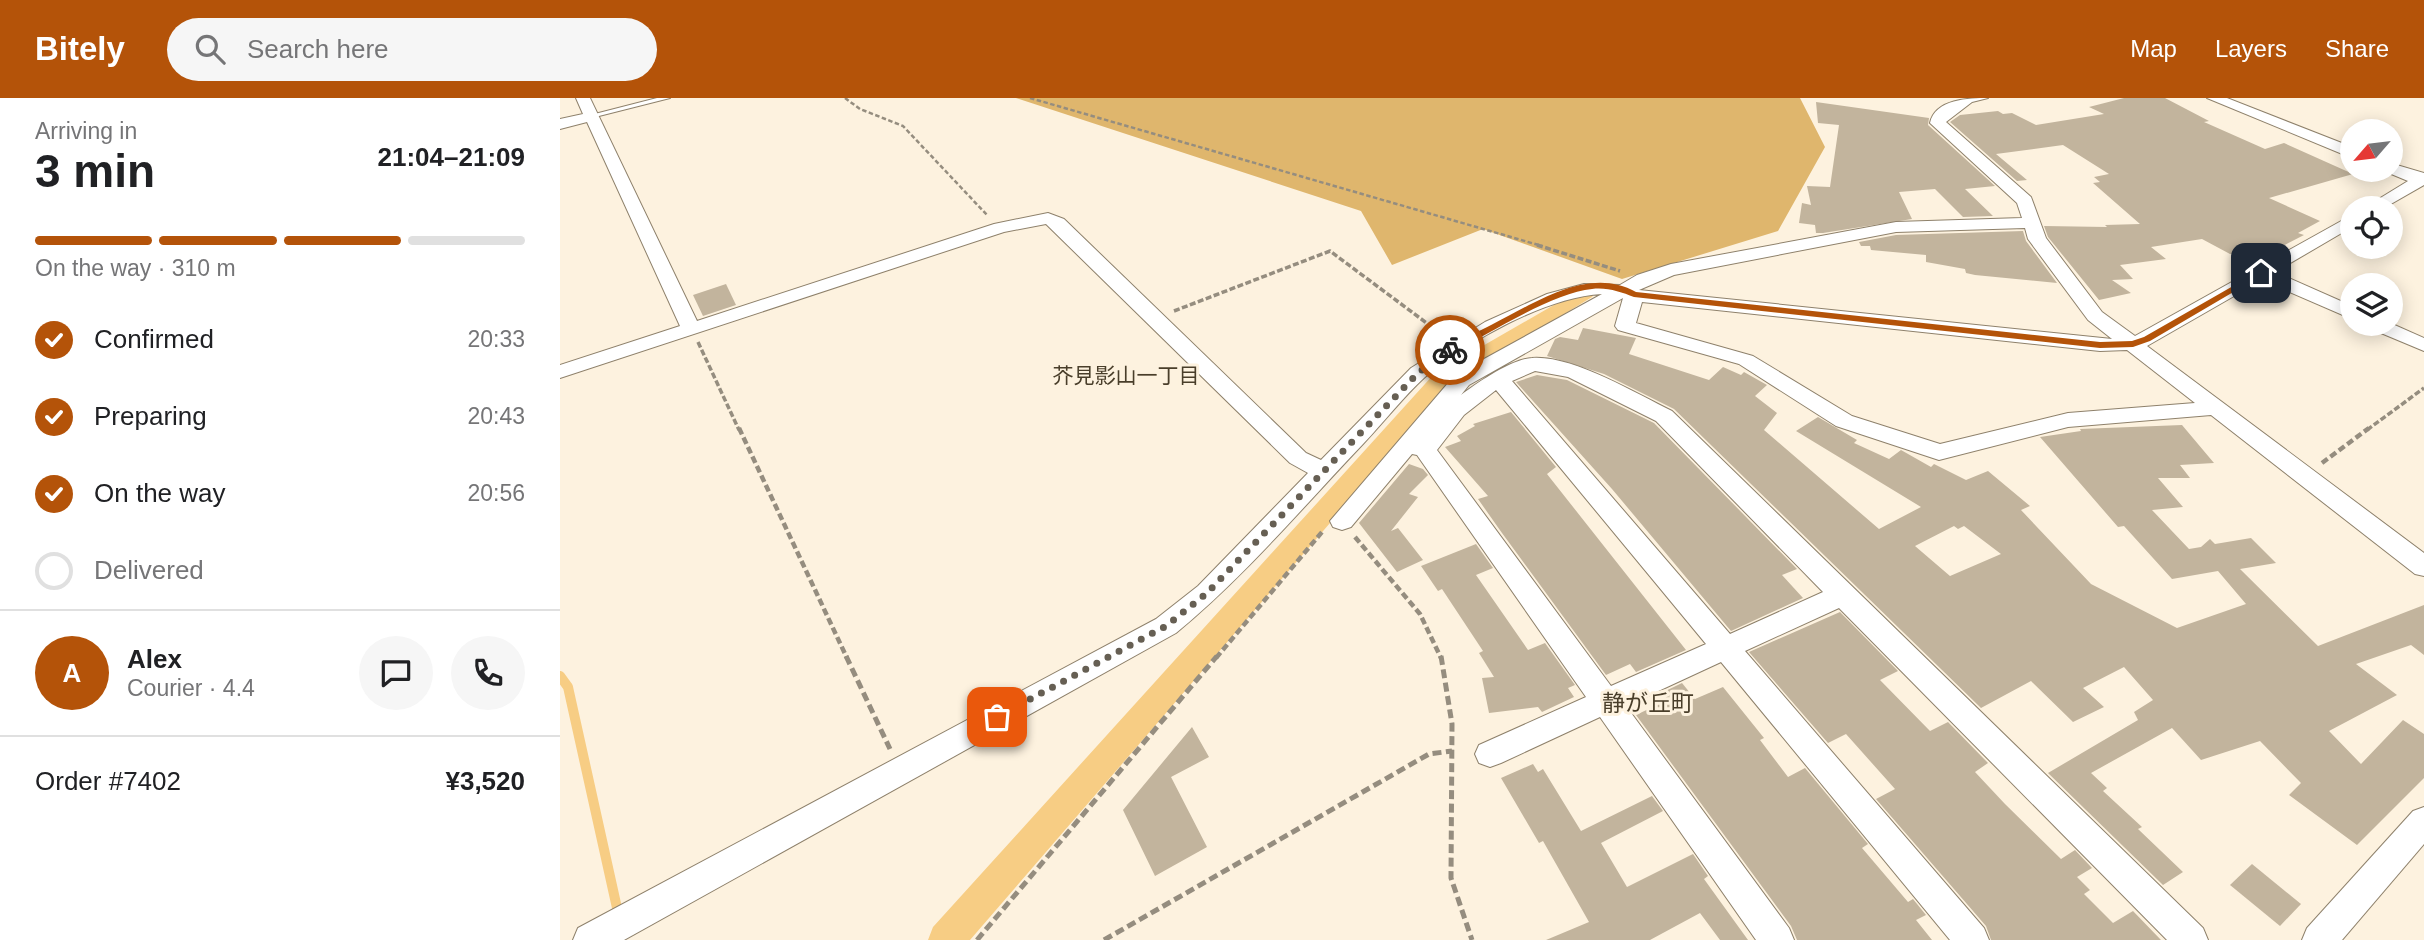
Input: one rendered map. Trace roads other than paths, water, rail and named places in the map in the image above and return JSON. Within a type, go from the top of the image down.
[{"type":"street","points":[[583,98],[691,329]]},
{"type":"street","points":[[1981,98],[1969,98],[1938,117],[1938,122],[2025,201],[2037,239],[2095,316],[2424,567]]},
{"type":"street","points":[[2214,98],[2340,148]]},
{"type":"street","points":[[560,124],[591,116]]},
{"type":"street","points":[[2403,172],[2422,179]]},
{"type":"street","points":[[2393,196],[2422,179]]},
{"type":"street","points":[[560,372],[1000,228],[1048,218],[1058,223],[1298,458],[1324,471]]},
{"type":"street","points":[[1416,447],[1462,380],[1671,270],[1767,254],[1896,227],[2031,223]]},
{"type":"street","points":[[597,936],[1166,626],[1207,593],[1418,373],[1457,346],[1562,293],[1592,286],[1634,288],[2087,344],[2133,344],[2147,339],[2340,227]]},
{"type":"street","points":[[2261,273],[2340,308]]},
{"type":"street","points":[[1634,288],[1625,326],[1746,360],[1844,421],[1939,452],[2068,420],[2217,408]]},
{"type":"street","points":[[2403,336],[2424,345]]},
{"type":"street","points":[[1342,521],[1477,391],[1533,364],[1574,372],[1664,416],[2190,940]]},
{"type":"street","points":[[1498,380],[1972,940]]},
{"type":"street","points":[[1416,447],[1606,702],[1777,940]]},
{"type":"street","points":[[1490,754],[1842,595]]},
{"type":"street","points":[[2319,940],[2424,821]]},
{"type":"lane","points":[[591,116],[666,98]]},
{"type":"waterway","points":[[946,940],[1442,379],[1585,293]]},
{"type":"waterway","points":[[560,676],[568,687],[619,917]]},
{"type":"district","name":"芥見影山一丁目","points":[[1126,375]]},
{"type":"district","name":"静が丘町","points":[[1648,703]]}]
